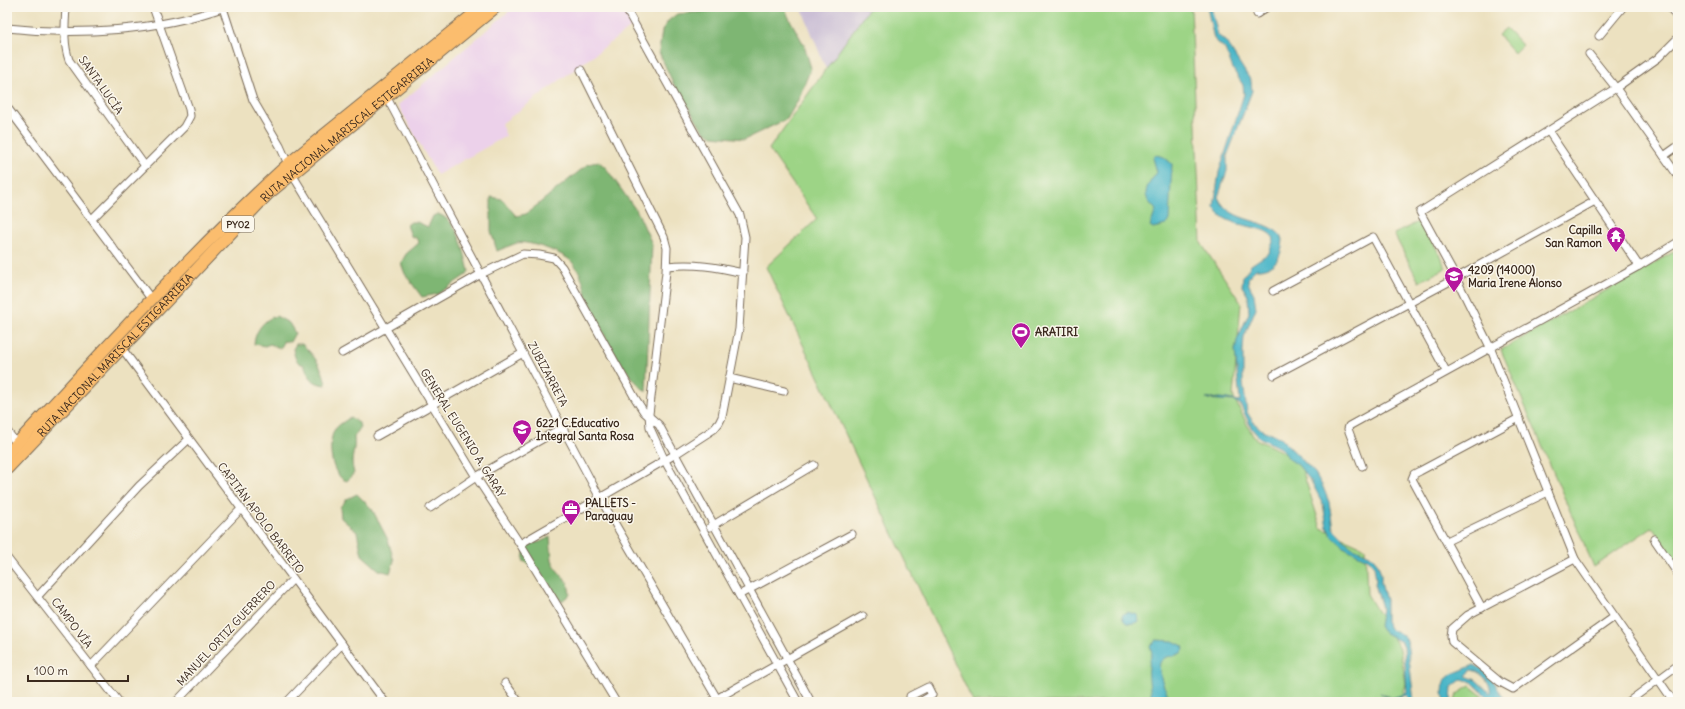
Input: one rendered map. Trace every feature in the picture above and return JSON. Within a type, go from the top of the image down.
[{"type":"highway","name":"RUTA NACIONAL MARISCAL ESTIGARRIBIA","points":[[7,454],[235,213],[288,164],[482,7]]},
{"type":"highway","name":"RUTA NACIONAL MARISCAL ESTIGARRIBIA","points":[[7,468],[243,218],[268,194],[496,7]]},
{"type":"street","name":"SANTA LUCÍA","points":[[66,7],[66,51],[69,60],[145,166]]},
{"type":"street","points":[[92,219],[184,127],[190,116],[190,109],[152,7]]},
{"type":"street","points":[[7,28],[25,30],[120,29],[158,25],[224,7],[253,100],[280,146],[288,164]]},
{"type":"street","points":[[520,544],[665,461],[714,429],[722,417],[730,378],[739,329],[746,237],[740,215],[625,7]]},
{"type":"street","points":[[1257,14],[1267,7]]},
{"type":"street","points":[[1599,36],[1623,7]]},
{"type":"street","points":[[1670,7],[1678,19]]},
{"type":"street","points":[[1674,702],[1575,559],[1490,347],[1456,278],[1420,212],[1549,132],[1616,88],[1658,58],[1678,38]]},
{"type":"street","points":[[1589,54],[1616,88],[1678,176]]},
{"type":"street","points":[[581,70],[664,237],[667,248],[667,266],[649,414],[650,428],[665,461],[798,702]]},
{"type":"street","name":"ZUBIZARRETA","points":[[386,96],[600,498],[715,701]]},
{"type":"street","points":[[7,107],[152,300]]},
{"type":"street","points":[[1549,132],[1639,266]]},
{"type":"street","points":[[1664,156],[1678,146]]},
{"type":"street","name":"GENERAL EUGENIO A. GARAY","points":[[292,174],[476,477],[520,544],[616,702]]},
{"type":"street","points":[[1274,375],[1410,303],[1595,201]]},
{"type":"street","points":[[1273,291],[1373,237],[1446,371]]},
{"type":"street","points":[[1362,466],[1348,429],[1350,426],[1446,371],[1639,266],[1678,242]]},
{"type":"street","points":[[342,353],[481,274],[523,254],[554,258],[568,278],[641,408],[659,425],[674,455],[811,702]]},
{"type":"street","points":[[667,266],[685,263],[707,265],[743,273]]},
{"type":"street","name":"CAPITÁN APOLO BARRETO","points":[[121,347],[385,702]]},
{"type":"street","points":[[377,436],[523,353]]},
{"type":"street","points":[[730,378],[784,391]]},
{"type":"street","points":[[1482,608],[1412,479],[1414,474],[1519,418]]},
{"type":"street","points":[[430,508],[476,477],[563,427]]},
{"type":"street","points":[[7,431],[17,444]]},
{"type":"street","points":[[38,596],[139,486],[188,439]]},
{"type":"street","points":[[703,530],[713,526],[814,465]]},
{"type":"street","points":[[1447,541],[1548,492]]},
{"type":"street","points":[[91,666],[241,509]]},
{"type":"street","points":[[739,595],[852,534]]},
{"type":"street","points":[[1654,539],[1678,574]]},
{"type":"street","name":"CAMPO VÍA","points":[[7,558],[119,702]]},
{"type":"street","points":[[1575,559],[1468,615],[1452,629],[1452,642],[1510,689],[1515,688],[1614,617]]},
{"type":"street","name":"MANUEL ORTIZ GUERRERO","points":[[176,702],[293,579]]},
{"type":"street","points":[[715,701],[786,658],[863,616]]},
{"type":"street","points":[[287,702],[342,644]]},
{"type":"street","points":[[1628,702],[1678,665]]},
{"type":"street","points":[[505,683],[519,702]]},
{"type":"street","points":[[910,702],[910,696],[928,687],[932,695],[920,702]]},
{"type":"shaded area","points":[[514,7],[625,7],[634,25],[501,124],[506,136],[437,175],[398,105]]},
{"type":"shaded area","points":[[801,7],[870,7],[826,69]]},
{"type":"green space","points":[[719,7],[785,7],[788,16],[804,45],[811,68],[798,100],[787,119],[745,139],[712,136],[703,130],[673,83],[659,52],[662,31],[668,21],[677,14],[710,11]]},
{"type":"green space","name":"ARATIRI","points":[[870,7],[1191,7],[1201,243],[1241,303],[1233,396],[1254,438],[1299,460],[1321,528],[1365,548],[1367,594],[1400,649],[1406,683],[1403,696],[1397,702],[973,702],[766,267],[817,219],[769,149]]},
{"type":"green space","points":[[1506,28],[1522,45],[1514,53],[1498,35]]},
{"type":"green space","points":[[598,161],[606,168],[638,213],[652,244],[646,392],[620,362],[600,327],[576,266],[561,254],[529,243],[517,243],[497,251],[491,231],[491,197],[502,199],[516,216],[526,214],[587,165]]},
{"type":"green space","points":[[438,214],[451,223],[456,230],[463,246],[469,271],[466,275],[438,294],[422,297],[405,274],[401,263],[406,254],[419,243],[416,238],[411,236],[407,225],[411,222],[417,222],[428,227],[433,216]]},
{"type":"green space","points":[[1422,220],[1446,268],[1419,282],[1394,234]]},
{"type":"green space","points":[[1677,250],[1678,565],[1652,527],[1594,567],[1501,350]]},
{"type":"green space","points":[[276,316],[289,323],[295,333],[290,342],[283,341],[280,348],[270,344],[265,346],[254,344],[256,335],[261,326]]},
{"type":"green space","points":[[296,344],[302,344],[311,353],[321,368],[326,385],[312,380],[304,365],[297,361],[293,349]]},
{"type":"green space","points":[[350,417],[359,423],[360,428],[354,437],[352,463],[354,473],[347,481],[341,478],[334,466],[331,442],[335,429]]},
{"type":"green space","points":[[357,494],[372,509],[388,540],[394,561],[390,573],[379,570],[362,555],[357,532],[341,518],[340,507],[347,499]]},
{"type":"green space","points":[[550,537],[552,560],[557,570],[568,583],[570,594],[562,601],[556,596],[549,584],[540,574],[523,561],[525,547],[529,544],[540,542]]},
{"type":"green space","points":[[1470,686],[1490,702],[1455,702],[1457,694]]},
{"type":"water","points":[[1207,7],[1211,7],[1218,35],[1226,42],[1251,81],[1252,91],[1227,156],[1227,171],[1218,197],[1224,206],[1232,213],[1269,227],[1277,232],[1283,239],[1279,257],[1273,265],[1263,269],[1256,269],[1248,279],[1249,285],[1254,294],[1256,308],[1244,337],[1243,383],[1247,412],[1253,422],[1262,430],[1281,438],[1315,473],[1329,502],[1333,528],[1351,547],[1370,555],[1378,564],[1386,600],[1386,621],[1391,630],[1401,634],[1407,640],[1414,702],[1409,702],[1407,695],[1393,699],[1380,693],[1392,698],[1407,693],[1404,647],[1401,642],[1382,631],[1379,626],[1382,608],[1375,584],[1376,580],[1374,566],[1369,560],[1345,548],[1331,535],[1327,527],[1323,504],[1311,481],[1298,465],[1289,459],[1282,449],[1259,437],[1252,429],[1240,404],[1234,401],[1206,399],[1221,398],[1240,401],[1235,350],[1237,340],[1249,313],[1248,296],[1242,286],[1243,277],[1251,265],[1269,253],[1274,239],[1270,234],[1263,230],[1227,220],[1220,215],[1214,207],[1219,172],[1244,94],[1243,85],[1234,71],[1225,49],[1214,39]]},
{"type":"water","points":[[1156,155],[1164,157],[1172,164],[1169,220],[1166,225],[1153,228],[1150,226],[1156,210],[1147,198],[1146,190],[1157,172],[1153,158]]},
{"type":"water","points":[[1127,612],[1138,615],[1139,622],[1125,622],[1122,615]]},
{"type":"water","points":[[1156,640],[1173,641],[1183,646],[1184,650],[1179,654],[1164,658],[1159,669],[1162,681],[1172,702],[1153,702],[1149,684],[1149,665],[1152,653],[1150,646]]},
{"type":"water","points":[[1474,665],[1480,668],[1485,671],[1493,681],[1507,702],[1492,702],[1472,682],[1462,679],[1452,687],[1451,702],[1445,702],[1443,692],[1444,681],[1452,674]],"holes":[[[1471,670],[1482,675],[1488,682],[1490,693],[1476,680],[1466,676]]]},
{"type":"place","name":"Capilla San Ramon","points":[[1616,253]]},
{"type":"place","name":"4209 (14000) Maria Irene Alonso","points":[[1454,293]]},
{"type":"place","name":"ARATIRI","points":[[1021,349]]},
{"type":"place","name":"6221 C.Educativo Integral Santa Rosa","points":[[522,446]]},
{"type":"place","name":"PALLETS - Paraguay","points":[[571,526]]}]
